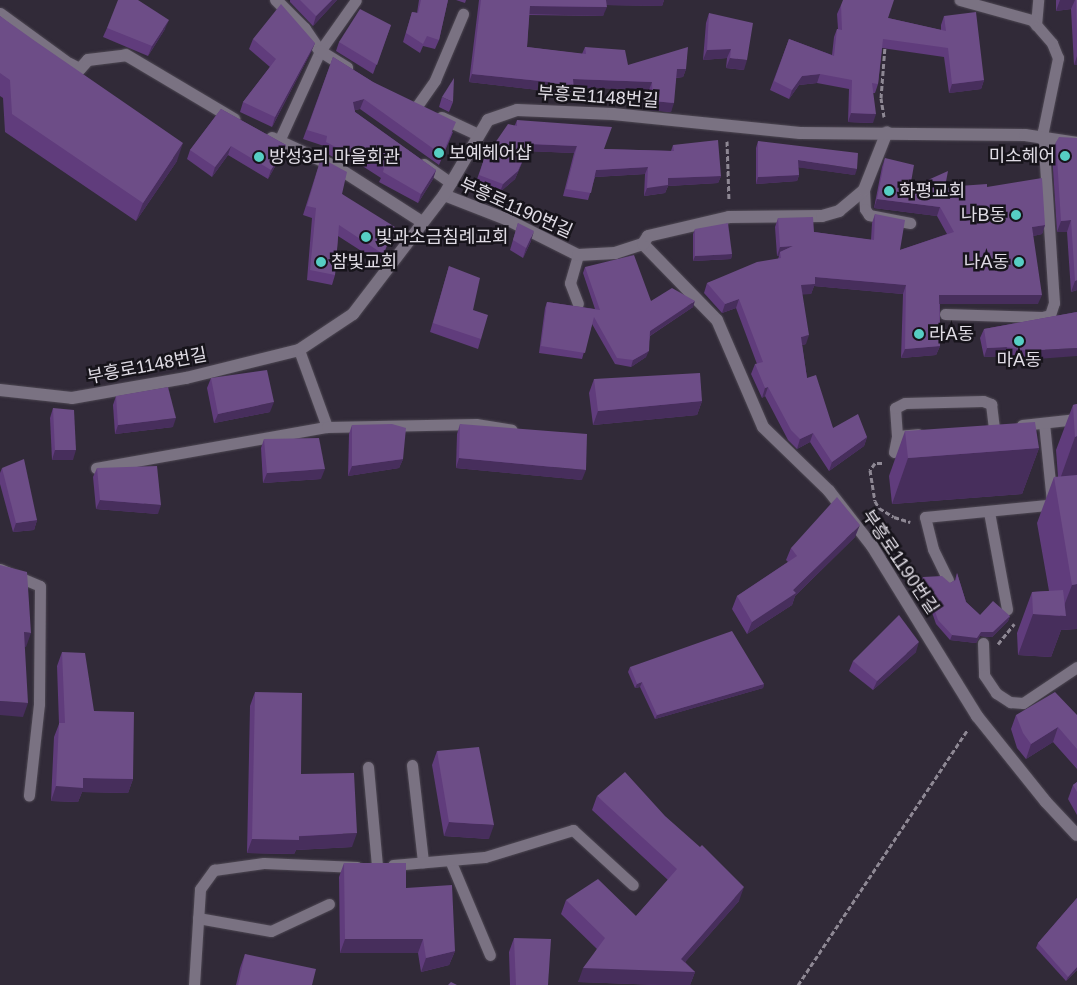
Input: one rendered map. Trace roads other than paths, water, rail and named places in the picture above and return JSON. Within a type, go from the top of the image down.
[{"type":"street","points":[[276,0],[305,29],[320,51],[358,75]]},
{"type":"street","points":[[74,71],[88,60],[126,55],[203,103],[245,124]]},
{"type":"street","points":[[413,104],[478,136]]},
{"type":"street","name":"부흥로1148번길","points":[[0,390],[72,398],[186,378],[299,350],[353,314],[378,285],[422,222],[444,195],[488,120],[517,110],[604,113],[800,133],[887,132],[1025,136],[1044,140],[1077,142]]},
{"type":"street","points":[[643,244],[648,236],[729,217],[822,216],[839,211],[864,190],[887,132]]},
{"type":"street","points":[[262,133],[338,168],[422,222]]},
{"type":"street","name":"부흥로1190번길","points":[[444,195],[506,220],[578,255],[615,253],[643,244],[717,320],[763,427],[829,491],[872,546],[977,716],[1046,802],[1077,835]]},
{"type":"lane","points":[[279,141],[320,51],[356,0]]},
{"type":"lane","points":[[945,314],[1050,315],[1054,304],[1044,140],[1058,58],[1052,43],[1036,25],[1011,12],[960,0]]},
{"type":"lane","points":[[1036,25],[1038,0]]},
{"type":"lane","points":[[0,12],[74,71]]},
{"type":"lane","points":[[413,104],[435,80],[463,14]]},
{"type":"lane","points":[[412,155],[451,183]]},
{"type":"lane","points":[[864,190],[865,209],[869,215],[910,223]]},
{"type":"lane","points":[[578,255],[570,283],[578,304]]},
{"type":"lane","points":[[299,350],[327,427]]},
{"type":"lane","points":[[892,456],[897,436],[895,408],[905,403],[983,401],[991,404],[994,428]]},
{"type":"lane","points":[[977,429],[1077,419]]},
{"type":"lane","points":[[1044,423],[1053,503]]},
{"type":"lane","points":[[96,468],[327,427],[476,424],[522,431]]},
{"type":"lane","points":[[897,436],[932,433]]},
{"type":"lane","points":[[948,580],[933,549],[925,517],[1077,502]]},
{"type":"lane","points":[[989,512],[1010,614]]},
{"type":"lane","points":[[0,569],[40,586],[39,704],[29,795]]},
{"type":"lane","points":[[984,646],[984,675],[996,693],[1010,702],[1024,703],[1077,667]]},
{"type":"lane","points":[[412,765],[423,862]]},
{"type":"lane","points":[[368,767],[377,866]]},
{"type":"lane","points":[[194,985],[200,890],[214,870],[264,863],[338,869],[486,857],[573,830],[633,885]]},
{"type":"lane","points":[[450,860],[490,954]]},
{"type":"lane","points":[[198,918],[272,931],[329,904]]},
{"type":"place","name":"보예헤어샵","points":[[439,153]]},
{"type":"place","name":"미소헤어","points":[[1065,156]]},
{"type":"place","name":"방성3리 마을회관","points":[[259,157]]},
{"type":"place","name":"화평교회","points":[[889,191]]},
{"type":"place","name":"나B동","points":[[1016,215]]},
{"type":"place","name":"빛과소금침례교회","points":[[366,237]]},
{"type":"place","name":"참빛교회","points":[[321,262]]},
{"type":"place","name":"나A동","points":[[1019,262]]},
{"type":"place","name":"라A동","points":[[919,334]]},
{"type":"place","name":"마A동","points":[[1019,341]]}]
